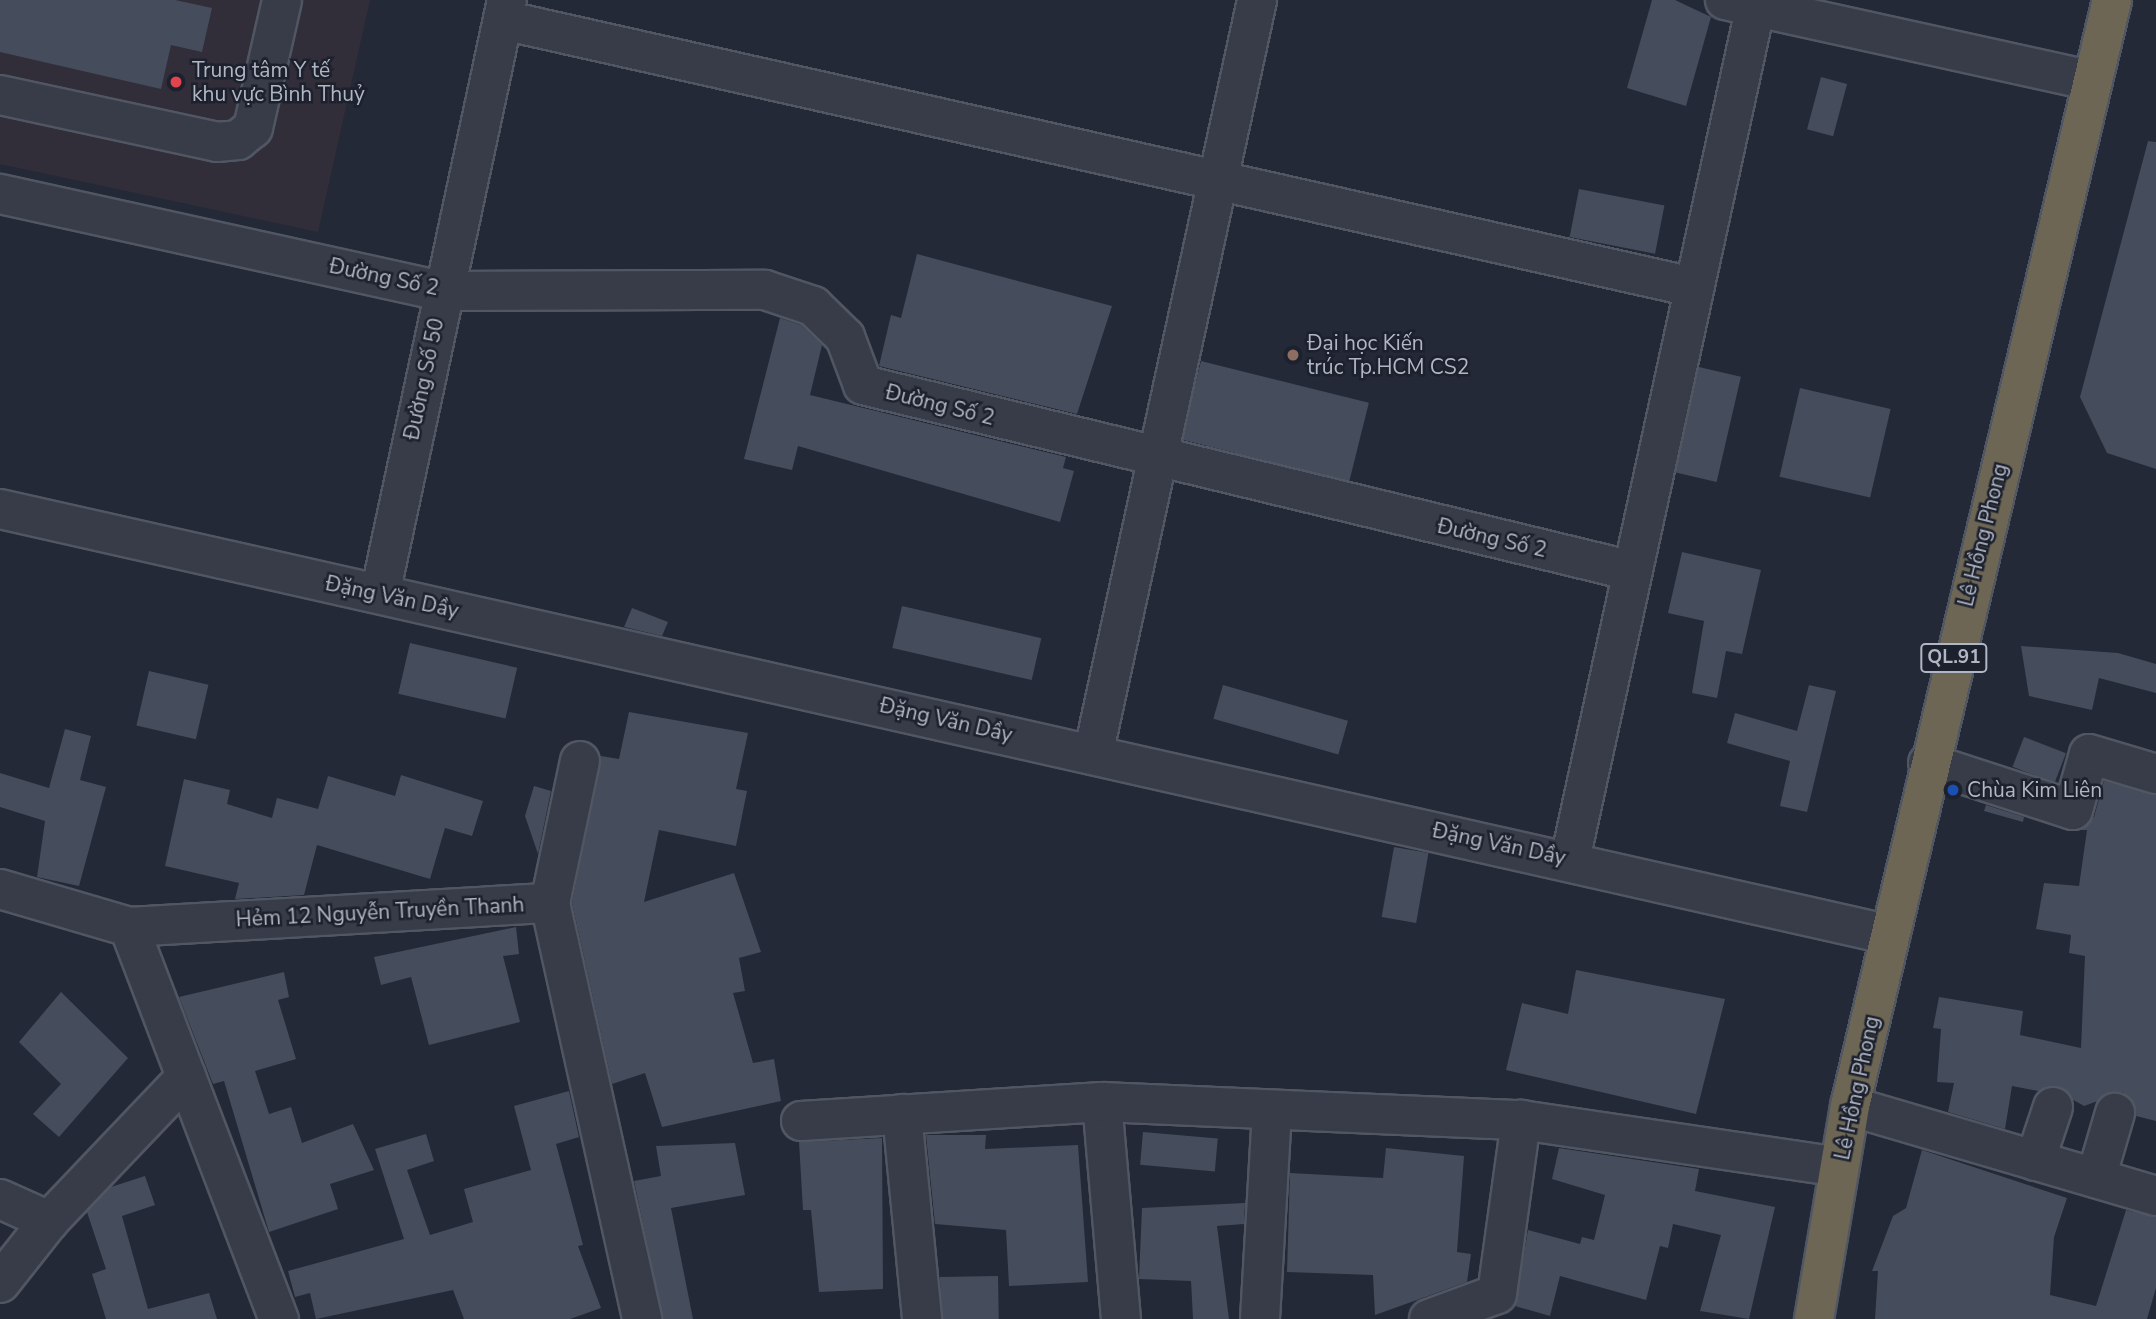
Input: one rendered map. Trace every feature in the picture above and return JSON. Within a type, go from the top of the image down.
[{"type":"highway","name":"Lê Hồng Phong","points":[[1814,1319],[1850,1106],[1928,763],[2112,0]]},
{"type":"street","points":[[0,95],[217,142],[238,140],[253,128],[282,0]]},
{"type":"street","points":[[1093,755],[1257,0]]},
{"type":"street","points":[[1570,860],[1628,570],[1693,287],[1746,2],[2092,81]]},
{"type":"street","points":[[505,10],[1217,180],[1693,287]]},
{"type":"street","name":"Đường Số 50","points":[[380,594],[442,291],[505,10]]},
{"type":"street","name":"Đường Số 2","points":[[0,194],[442,291],[765,290],[813,306],[845,337],[863,385],[1157,459],[1628,570]]},
{"type":"street","name":"Đặng Văn Dầy","points":[[0,509],[1570,860],[1891,935]]},
{"type":"street","points":[[1928,763],[2073,810],[2089,754],[2156,774]]},
{"type":"street","points":[[550,902],[580,761]]},
{"type":"street","name":"Hẻm 12 Nguyễn Truyền Thanh","points":[[0,889],[129,927],[550,902],[642,1319]]},
{"type":"street","points":[[129,927],[279,1319]]},
{"type":"street","points":[[0,1283],[49,1221],[186,1077]]},
{"type":"street","points":[[1102,1102],[1121,1319]]},
{"type":"street","points":[[801,1121],[1102,1102],[1521,1120],[1840,1167]]},
{"type":"street","points":[[1850,1106],[2156,1196]]},
{"type":"street","points":[[2035,1161],[2053,1107]]},
{"type":"street","points":[[1259,1319],[1272,1111]]},
{"type":"street","points":[[2096,1178],[2115,1113]]},
{"type":"street","points":[[902,1114],[922,1319]]},
{"type":"street","points":[[1429,1319],[1497,1294],[1521,1120]]},
{"type":"street","points":[[0,1199],[49,1221]]},
{"type":"shaded area","name":"Trung tâm Y tế khu vực Bình Thuỷ","points":[[0,0],[370,0],[318,232],[0,164]]},
{"type":"building","points":[[0,0],[175,0],[212,8],[202,52],[171,45],[161,89],[0,52]]},
{"type":"building","points":[[1652,0],[1675,0],[1711,17],[1686,106],[1627,88]]},
{"type":"building","points":[[1821,77],[1847,84],[1833,136],[1807,129]]},
{"type":"building","points":[[2148,141],[2156,142],[2156,469],[2107,453],[2080,397]]},
{"type":"building","points":[[1579,189],[1664,206],[1655,254],[1570,237]]},
{"type":"building","points":[[917,254],[1112,306],[1077,414],[879,366],[891,315],[901,318]]},
{"type":"building","points":[[780,318],[801,325],[822,345],[810,395],[1066,457],[1063,468],[1074,471],[1060,522],[798,446],[792,470],[744,459]]},
{"type":"building","points":[[1201,361],[1369,403],[1349,481],[1181,440]]},
{"type":"building","points":[[1699,367],[1741,377],[1717,482],[1675,472]]},
{"type":"building","points":[[1800,388],[1891,409],[1870,498],[1780,477]]},
{"type":"building","points":[[1682,552],[1761,570],[1742,654],[1726,651],[1717,698],[1692,693],[1704,621],[1668,613]]},
{"type":"building","points":[[902,606],[1041,638],[1032,680],[892,648]]},
{"type":"building","points":[[632,608],[668,622],[662,636],[624,627]]},
{"type":"building","points":[[410,643],[517,668],[505,718],[398,694]]},
{"type":"building","points":[[2021,646],[2118,653],[2156,664],[2156,693],[2099,678],[2092,710],[2029,696]]},
{"type":"building","points":[[149,671],[208,685],[196,739],[136,726]]},
{"type":"building","points":[[1223,685],[1348,721],[1338,754],[1213,719]]},
{"type":"building","points":[[1809,685],[1836,691],[1807,812],[1780,806],[1790,761],[1727,743],[1735,713],[1797,731]]},
{"type":"building","points":[[629,712],[748,733],[736,789],[747,791],[736,846],[659,830],[644,902],[734,873],[761,952],[739,958],[745,991],[733,993],[753,1063],[774,1059],[781,1101],[662,1127],[645,1073],[612,1084],[572,903],[601,756],[619,759]]},
{"type":"building","points":[[65,729],[91,736],[80,780],[106,787],[79,886],[37,877],[45,821],[0,807],[0,773],[49,788]]},
{"type":"building","points":[[2024,737],[2066,753],[2055,783],[2013,767]]},
{"type":"building","points":[[401,775],[483,801],[472,836],[445,828],[430,879],[317,845],[304,895],[235,899],[239,883],[165,866],[184,779],[230,790],[227,804],[272,818],[277,798],[318,809],[328,776],[395,796]]},
{"type":"building","points":[[2104,781],[2156,795],[2156,1121],[2136,1116],[2131,1098],[2122,1092],[2084,1106],[2049,1086],[2038,1091],[2012,1086],[2005,1129],[1948,1112],[1954,1083],[1937,1082],[1941,1029],[1933,1028],[1939,997],[2023,1011],[2020,1035],[2081,1048],[2085,956],[2069,953],[2071,935],[2036,929],[2044,883],[2079,886],[2087,830],[2081,830],[2094,817]]},
{"type":"building","points":[[534,786],[551,791],[538,854],[525,816]]},
{"type":"building","points":[[1986,805],[2024,817],[2023,822],[1984,811]]},
{"type":"building","points":[[1394,847],[1428,853],[1416,923],[1382,917]]},
{"type":"building","points":[[516,927],[519,954],[503,956],[520,1022],[429,1045],[411,977],[381,985],[374,957]]},
{"type":"building","points":[[1576,970],[1725,999],[1696,1114],[1506,1070],[1522,1003],[1568,1014]]},
{"type":"building","points":[[284,972],[289,997],[278,1000],[296,1059],[255,1071],[269,1114],[291,1107],[302,1143],[353,1124],[374,1170],[330,1184],[338,1209],[269,1232],[224,1081],[213,1084],[179,997]]},
{"type":"building","points":[[61,992],[128,1058],[59,1137],[33,1114],[61,1084],[19,1042]]},
{"type":"building","points":[[569,1091],[579,1137],[556,1144],[583,1245],[578,1246],[601,1308],[570,1319],[464,1319],[453,1290],[316,1319],[310,1293],[295,1297],[288,1271],[404,1239],[375,1149],[426,1134],[434,1161],[407,1170],[430,1235],[473,1222],[464,1189],[531,1170],[514,1106]]},
{"type":"building","points":[[1143,1132],[1218,1139],[1215,1171],[1140,1165]]},
{"type":"building","points":[[926,1135],[986,1135],[985,1149],[1078,1145],[1088,1282],[1009,1286],[1006,1230],[935,1224]]},
{"type":"building","points":[[882,1138],[883,1289],[819,1292],[811,1210],[803,1210],[799,1142]]},
{"type":"building","points":[[735,1143],[745,1195],[671,1208],[693,1319],[663,1319],[634,1181],[661,1176],[656,1146]]},
{"type":"building","points":[[1386,1148],[1464,1156],[1457,1252],[1471,1254],[1467,1282],[1375,1315],[1373,1275],[1287,1272],[1290,1173],[1383,1178]]},
{"type":"building","points":[[1559,1148],[1699,1169],[1695,1191],[1775,1207],[1749,1319],[1700,1311],[1721,1235],[1673,1224],[1668,1248],[1660,1246],[1646,1300],[1560,1276],[1550,1316],[1515,1306],[1528,1230],[1580,1244],[1582,1237],[1594,1240],[1605,1195],[1552,1179]]},
{"type":"building","points":[[1922,1150],[2067,1198],[2054,1237],[2050,1295],[2096,1306],[2126,1210],[2156,1217],[2156,1288],[2147,1319],[1875,1319],[1878,1271],[1872,1271],[1893,1216],[1906,1208]]},
{"type":"building","points":[[145,1176],[155,1205],[122,1216],[148,1309],[209,1293],[217,1319],[106,1319],[92,1274],[106,1269],[87,1212],[111,1187]]},
{"type":"building","points":[[1245,1203],[1244,1224],[1217,1226],[1229,1319],[1193,1319],[1191,1281],[1139,1279],[1142,1208]]},
{"type":"building","points":[[998,1276],[999,1319],[941,1319],[940,1277]]},
{"type":"place","name":"Trung tâm Y tế khu vực Bình Thuỷ","points":[[176,82]]},
{"type":"place","name":"Đại học Kiến trúc Tp.HCM CS2","points":[[1293,355]]},
{"type":"place","name":"Chùa Kim Liên","points":[[1953,790]]}]
